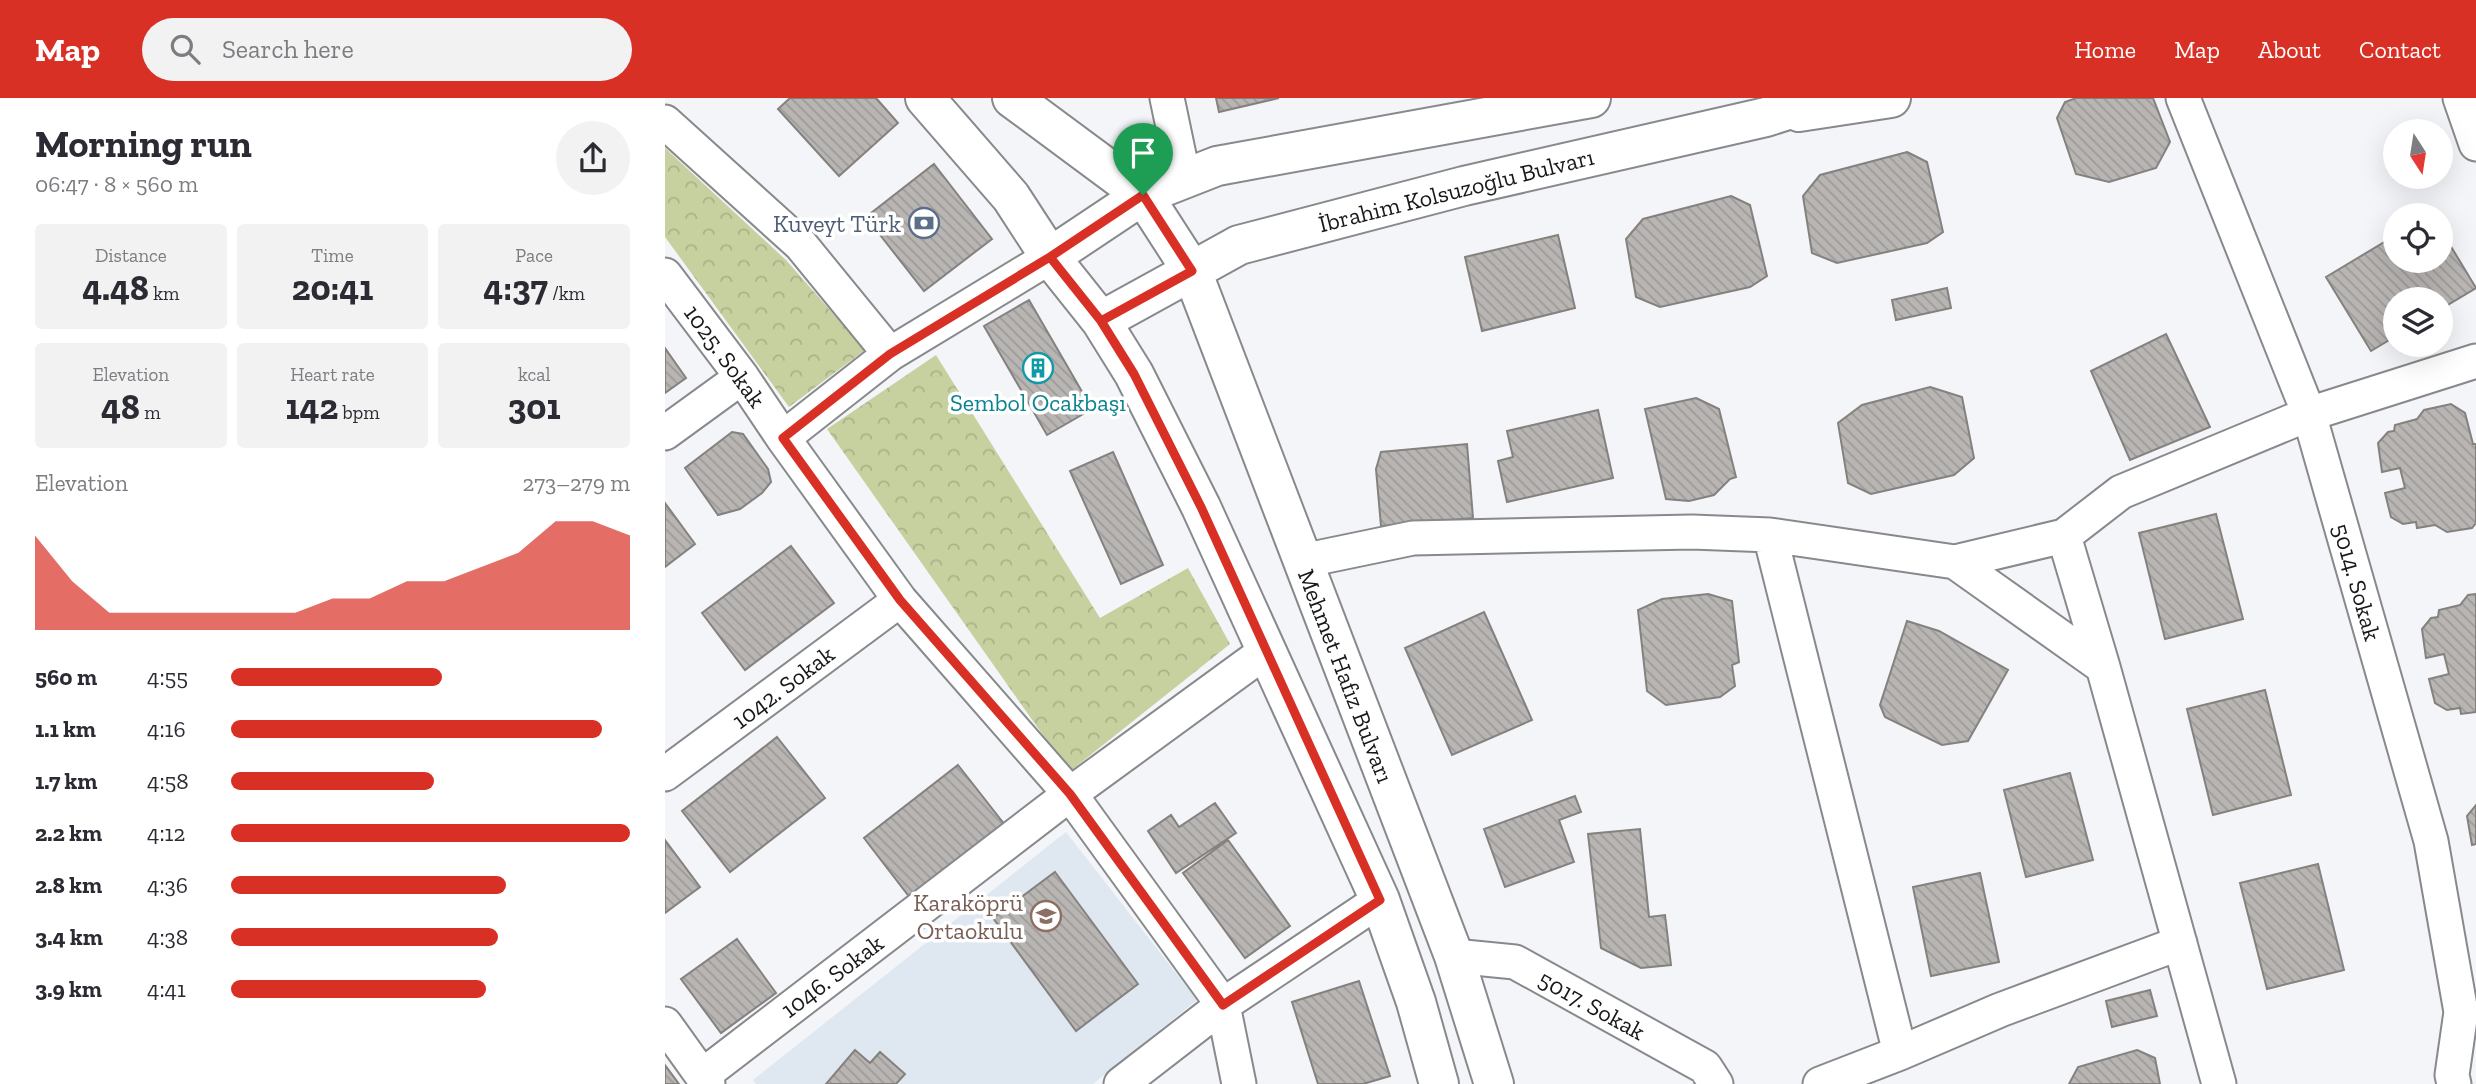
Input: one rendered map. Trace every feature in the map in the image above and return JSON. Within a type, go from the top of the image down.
[{"type":"main road","points":[[925,98],[1011,197],[1050,257],[1101,321],[1134,374],[1195,495],[1319,761],[1380,900],[1416,1002],[1439,1084]]},
{"type":"main road","points":[[1012,98],[1143,195]]},
{"type":"main road","points":[[1050,257],[1143,195],[1217,166],[1548,102],[1591,98]]},
{"type":"main road","name":"İbrahim Kolsuzoğlu Bulvarı","points":[[1101,321],[1239,245],[1464,186],[1766,117],[1825,98]]},
{"type":"main road","points":[[1766,117],[1891,98]]},
{"type":"main road","name":"Mehmet Hafız Bulvarı","points":[[1143,195],[1192,271],[1454,956],[1493,1084]]},
{"type":"street","points":[[1167,98],[1184,179]]},
{"type":"street","name":"5014. Sokak","points":[[2183,98],[2309,414],[2431,841],[2461,1012],[2453,1084]]},
{"type":"street","points":[[2460,98],[2476,144]]},
{"type":"street","points":[[665,122],[801,245],[890,354]]},
{"type":"street","points":[[783,438],[890,354],[1050,257]]},
{"type":"street","name":"1025. Sokak","points":[[665,275],[742,377],[900,600],[1070,794],[1223,1005],[1239,1084]]},
{"type":"street","points":[[1302,561],[1413,538],[1692,532],[1770,535],[1955,562],[2064,536],[2121,492],[2309,414],[2476,361]]},
{"type":"street","points":[[665,433],[742,377]]},
{"type":"street","points":[[1770,535],[1900,1053]]},
{"type":"street","points":[[2064,536],[2219,1084]]},
{"type":"street","points":[[1955,562],[2103,667]]},
{"type":"street","name":"1042. Sokak","points":[[665,774],[900,600]]},
{"type":"street","name":"1046. Sokak","points":[[705,1080],[1070,794],[1266,651]]},
{"type":"street","points":[[1121,1084],[1223,1005],[1380,900]]},
{"type":"street","points":[[1821,1084],[2000,1010],[2181,943]]},
{"type":"street","name":"5017. Sokak","points":[[1454,956],[1515,962],[1705,1067],[1716,1084]]},
{"type":"street","points":[[665,1024],[705,1080]]},
{"type":"shaded area","name":"Karaköprü Ortaokulu","points":[[1066,832],[1197,1000],[1093,1084],[756,1084],[753,1080]]},
{"type":"green space","points":[[665,148],[786,260],[865,350],[789,407],[665,237]]},
{"type":"green space","points":[[936,355],[1100,618],[1188,568],[1230,644],[1069,772],[827,429]]},
{"type":"building","points":[[790,98],[876,98],[898,123],[839,176],[778,109]]},
{"type":"building","points":[[1216,98],[1279,98],[1219,112]]},
{"type":"building","points":[[2076,98],[2153,98],[2170,142],[2156,168],[2109,182],[2076,174],[2057,118],[2065,102]]},
{"type":"building","points":[[1907,152],[1927,162],[1943,232],[1927,243],[1837,263],[1812,253],[1803,196],[1820,175]]},
{"type":"building","points":[[934,164],[992,239],[924,291],[866,217]]},
{"type":"building","points":[[1731,196],[1750,205],[1767,276],[1750,287],[1660,307],[1636,297],[1626,239],[1643,219]]},
{"type":"building","points":[[1558,235],[1575,308],[1482,331],[1465,257]]},
{"type":"building","points":[[2383,243],[2383,273],[2453,273],[2453,250],[2476,288],[2453,302],[2453,287],[2383,287],[2383,344],[2371,351],[2326,277]]},
{"type":"building","points":[[1947,288],[1951,308],[1896,320],[1892,300]]},
{"type":"building","name":"Sembol Ocakbaşı","points":[[1029,300],[1092,409],[1047,435],[984,326]]},
{"type":"building","points":[[2166,334],[2210,427],[2130,460],[2091,371]]},
{"type":"building","points":[[665,348],[686,378],[665,393]]},
{"type":"building","points":[[1930,387],[1962,397],[1974,458],[1954,475],[1871,494],[1848,483],[1838,423],[1862,405]]},
{"type":"building","points":[[1696,398],[1719,409],[1736,477],[1730,479],[1714,495],[1689,501],[1666,499],[1645,409]]},
{"type":"building","points":[[2451,404],[2465,413],[2473,444],[2476,444],[2476,523],[2472,528],[2447,532],[2435,525],[2417,528],[2416,522],[2403,524],[2391,517],[2385,493],[2405,488],[2400,468],[2382,472],[2378,443],[2388,432],[2394,431],[2395,425],[2417,419],[2424,410]]},
{"type":"building","points":[[1598,410],[1613,478],[1507,502],[1498,461],[1513,457],[1507,431]]},
{"type":"building","points":[[732,432],[743,434],[768,469],[771,482],[762,493],[740,509],[718,515],[685,468]]},
{"type":"building","points":[[1467,444],[1473,518],[1381,526],[1376,469],[1381,452]]},
{"type":"building","points":[[1113,452],[1163,565],[1121,584],[1070,471]]},
{"type":"building","points":[[665,503],[695,544],[665,567]]},
{"type":"building","points":[[2216,514],[2243,619],[2165,639],[2139,533]]},
{"type":"building","points":[[791,546],[834,603],[745,670],[702,613]]},
{"type":"building","points":[[1708,594],[1732,601],[1739,662],[1732,665],[1735,686],[1720,697],[1666,705],[1647,691],[1638,610],[1662,599]]},
{"type":"building","points":[[2476,594],[2476,712],[2461,714],[2460,708],[2447,710],[2435,703],[2429,679],[2449,674],[2444,654],[2426,658],[2422,629],[2431,618],[2438,617],[2439,610],[2460,605],[2468,595]]},
{"type":"building","points":[[1484,612],[1532,720],[1452,755],[1405,648]]},
{"type":"building","points":[[1907,621],[1939,631],[2008,670],[1968,741],[1942,745],[1885,717],[1880,705]]},
{"type":"building","points":[[2265,690],[2291,795],[2213,815],[2187,709]]},
{"type":"building","points":[[777,737],[825,798],[730,872],[682,811]]},
{"type":"building","points":[[958,765],[1005,825],[911,899],[864,838]]},
{"type":"building","points":[[2070,773],[2093,860],[2026,877],[2004,790]]},
{"type":"building","points":[[1575,796],[1581,812],[1559,820],[1574,862],[1505,887],[1484,829]]},
{"type":"building","points":[[1215,803],[1236,833],[1176,873],[1148,831],[1171,815],[1179,827]]},
{"type":"building","points":[[2476,805],[2476,844],[2472,845],[2467,816]]},
{"type":"building","points":[[1640,829],[1649,917],[1665,915],[1671,965],[1641,968],[1601,948],[1588,834]]},
{"type":"building","points":[[665,840],[700,887],[665,913]]},
{"type":"building","points":[[1228,840],[1290,926],[1245,958],[1183,873]]},
{"type":"building","points":[[2318,864],[2344,970],[2267,989],[2240,883]]},
{"type":"building","points":[[1055,872],[1138,984],[1076,1031],[993,918]]},
{"type":"building","points":[[1980,873],[1999,962],[1931,976],[1913,887]]},
{"type":"building","points":[[737,939],[776,993],[721,1033],[681,979]]},
{"type":"building","points":[[1359,981],[1390,1076],[1363,1084],[1318,1084],[1292,1002]]},
{"type":"building","points":[[2150,990],[2157,1016],[2112,1027],[2106,1001]]},
{"type":"building","points":[[855,1050],[870,1063],[880,1052],[905,1074],[896,1084],[826,1084]]},
{"type":"building","points":[[2137,1050],[2155,1058],[2160,1084],[2069,1084],[2078,1067]]},
{"type":"building","points":[[665,1065],[679,1084],[665,1084]]},
{"type":"place","name":"Kuveyt Türk","points":[[924,223]]},
{"type":"place","name":"Sembol Ocakbaşı","points":[[1038,368]]},
{"type":"place","name":"Karaköprü Ortaokulu","points":[[1046,916]]},
{"type":"route","points":[[1143,195],[1050,257],[1101,321],[1134,374],[1201,507],[1319,761],[1380,900],[1223,1005],[1070,794],[900,600],[783,438],[890,354],[1050,257],[1101,321],[1192,271],[1143,195]]}]
